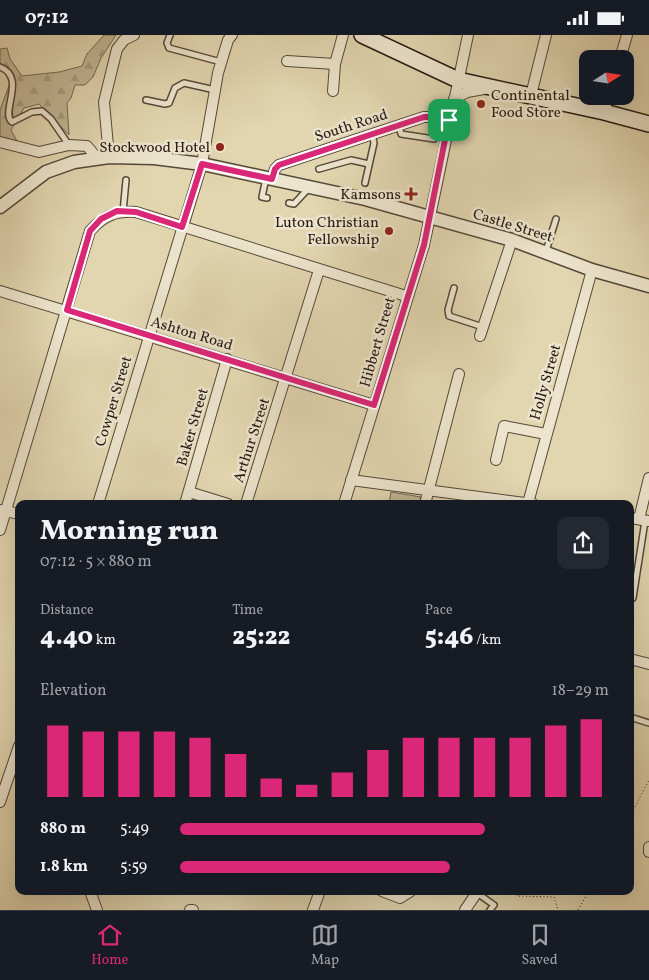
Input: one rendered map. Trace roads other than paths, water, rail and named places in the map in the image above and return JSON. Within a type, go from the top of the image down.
[{"type":"main road","points":[[362,35],[379,39],[458,80],[604,112],[649,125]]},
{"type":"street","points":[[103,158],[104,102],[117,49],[124,40],[134,35]]},
{"type":"street","name":"Cowper Street","points":[[99,500],[202,164],[222,62],[228,40],[232,35]]},
{"type":"street","points":[[333,91],[335,64],[343,35]]},
{"type":"street","name":"Hibbert Street","points":[[345,500],[406,297],[424,245],[468,35]]},
{"type":"street","points":[[531,95],[546,35]]},
{"type":"street","points":[[623,50],[627,35]]},
{"type":"street","points":[[287,61],[335,64]]},
{"type":"street","points":[[454,99],[475,90],[495,87]]},
{"type":"street","points":[[604,112],[606,105]]},
{"type":"street","name":"South Road","points":[[269,178],[279,165],[424,117],[449,120]]},
{"type":"street","points":[[0,142],[39,152],[69,145],[86,147],[103,158]]},
{"type":"street","name":"Castle Street","points":[[0,207],[46,173],[74,162],[103,158],[154,158],[202,164],[308,188],[392,202],[420,209],[433,203]]},
{"type":"street","name":"Castle Street","points":[[365,199],[512,240],[546,251],[592,270],[649,285]]},
{"type":"street","points":[[0,530],[3,511],[90,231],[101,219],[117,211],[136,212],[406,297]]},
{"type":"street","points":[[481,331],[512,240]]},
{"type":"street","name":"Arthur Street","points":[[247,500],[319,270]]},
{"type":"street","name":"Holly Street","points":[[526,500],[592,270]]},
{"type":"street","name":"Ashton Road","points":[[0,291],[374,405]]},
{"type":"street","name":"Baker Street","points":[[186,500],[227,359]]},
{"type":"street","points":[[426,500],[459,374]]},
{"type":"street","points":[[496,460],[504,426],[546,434]]},
{"type":"street","points":[[641,520],[649,478]]},
{"type":"street","points":[[351,480],[428,491],[468,500]]},
{"type":"street","points":[[189,492],[215,500]]},
{"type":"street","points":[[634,660],[649,664]]},
{"type":"street","points":[[0,803],[15,758]]},
{"type":"street","points":[[649,847],[649,852]]},
{"type":"street","points":[[91,895],[97,910]]},
{"type":"street","points":[[313,910],[319,895]]},
{"type":"street","points":[[392,895],[400,898],[405,895]]},
{"type":"street","points":[[465,910],[475,895]]},
{"type":"lane","points":[[170,35],[167,43],[168,48],[222,62]]},
{"type":"lane","points":[[0,67],[8,73],[10,82],[3,110],[6,119],[12,122],[32,112],[42,111],[51,119],[69,145]]},
{"type":"lane","points":[[146,100],[165,104],[169,103],[175,88],[184,83],[216,91]]},
{"type":"lane","points":[[399,126],[402,134],[434,139]]},
{"type":"lane","points":[[365,183],[374,143],[372,134]]},
{"type":"lane","points":[[319,169],[351,161],[369,164]]},
{"type":"lane","points":[[267,198],[262,197],[269,178]]},
{"type":"lane","points":[[123,212],[126,180]]},
{"type":"lane","points":[[289,203],[294,204],[308,188]]},
{"type":"lane","points":[[546,251],[556,219]]},
{"type":"lane","points":[[454,288],[448,311],[449,316],[481,331]]},
{"type":"lane","points":[[634,588],[641,520]]},
{"type":"lane","points":[[634,718],[649,723]]},
{"type":"lane","points":[[481,895],[494,905],[490,910]]},
{"type":"place","name":"Continental Food Store","points":[[481,104]]},
{"type":"place","name":"Stockwood Hotel","points":[[220,147]]},
{"type":"place","name":"Kamsons","points":[[411,194]]},
{"type":"place","name":"Luton Christian Fellowship","points":[[389,231]]}]
